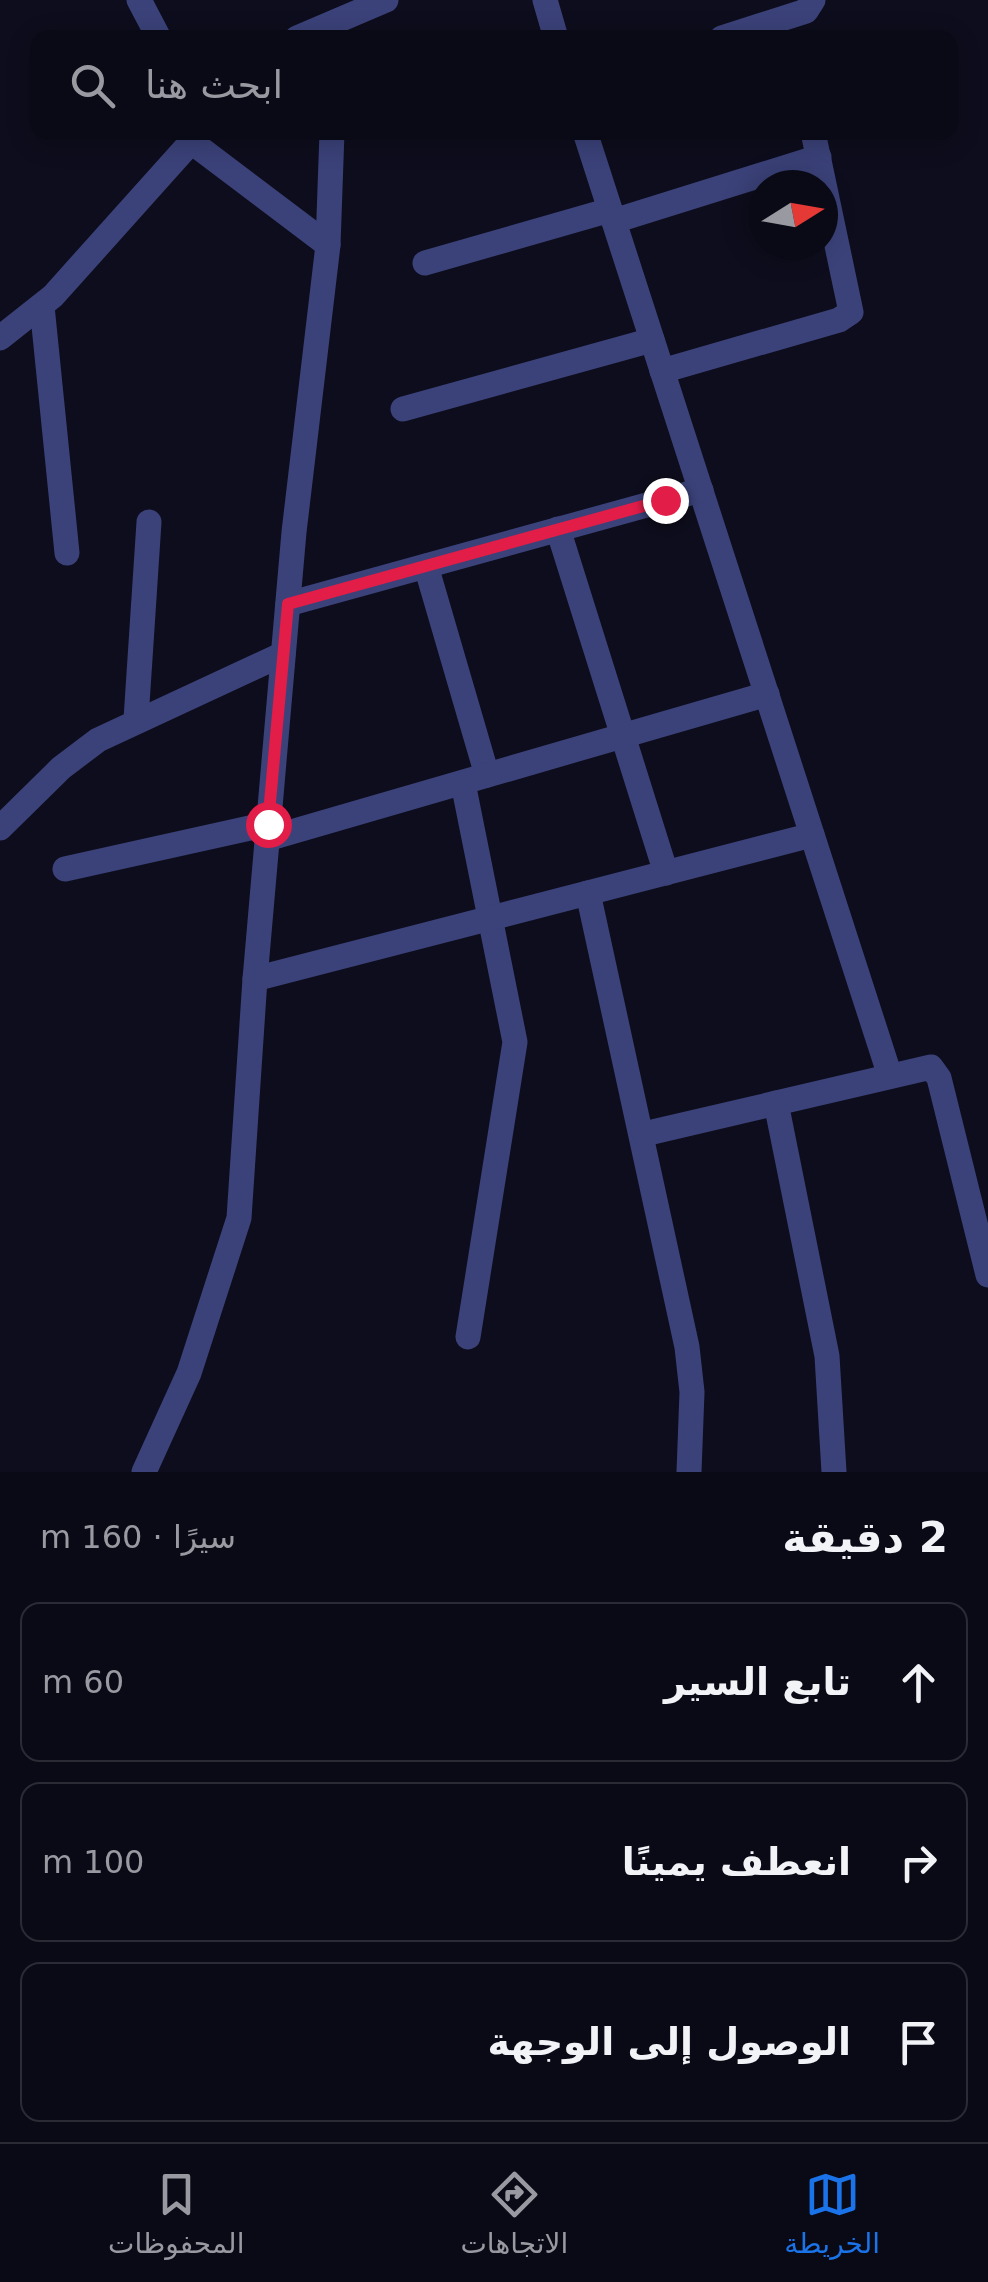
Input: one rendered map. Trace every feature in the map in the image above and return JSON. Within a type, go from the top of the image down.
[{"type":"street","points":[[138,0],[155,30]]},
{"type":"street","points":[[321,30],[386,0]]},
{"type":"street","points":[[545,0],[554,30]]},
{"type":"street","points":[[788,28],[813,0]]},
{"type":"street","points":[[0,338],[42,306],[194,140]]},
{"type":"street","points":[[198,140],[328,245]]},
{"type":"street","points":[[144,1472],[183,1390],[239,1218],[283,654],[328,245],[332,140]]},
{"type":"street","points":[[588,140],[890,1076]]},
{"type":"street","points":[[425,263],[612,215],[816,145],[852,312],[839,320],[662,370]]},
{"type":"street","points":[[42,306],[67,553]]},
{"type":"street","points":[[403,409],[652,340]]},
{"type":"street","points":[[288,604],[701,490]]},
{"type":"street","points":[[136,720],[149,522]]},
{"type":"street","points":[[558,529],[666,873]]},
{"type":"street","points":[[426,566],[475,779],[515,1042],[468,1338]]},
{"type":"street","points":[[0,828],[61,768],[136,720],[283,654]]},
{"type":"street","points":[[65,868],[268,831],[475,779],[766,694]]},
{"type":"street","points":[[255,979],[812,835]]},
{"type":"street","points":[[588,893],[644,1134],[690,1369],[689,1472]]},
{"type":"street","points":[[644,1134],[924,1067],[937,1072],[988,1274]]},
{"type":"street","points":[[776,1102],[827,1356],[834,1472]]},
{"type":"route","points":[[268,824],[288,604],[665,500]]}]
